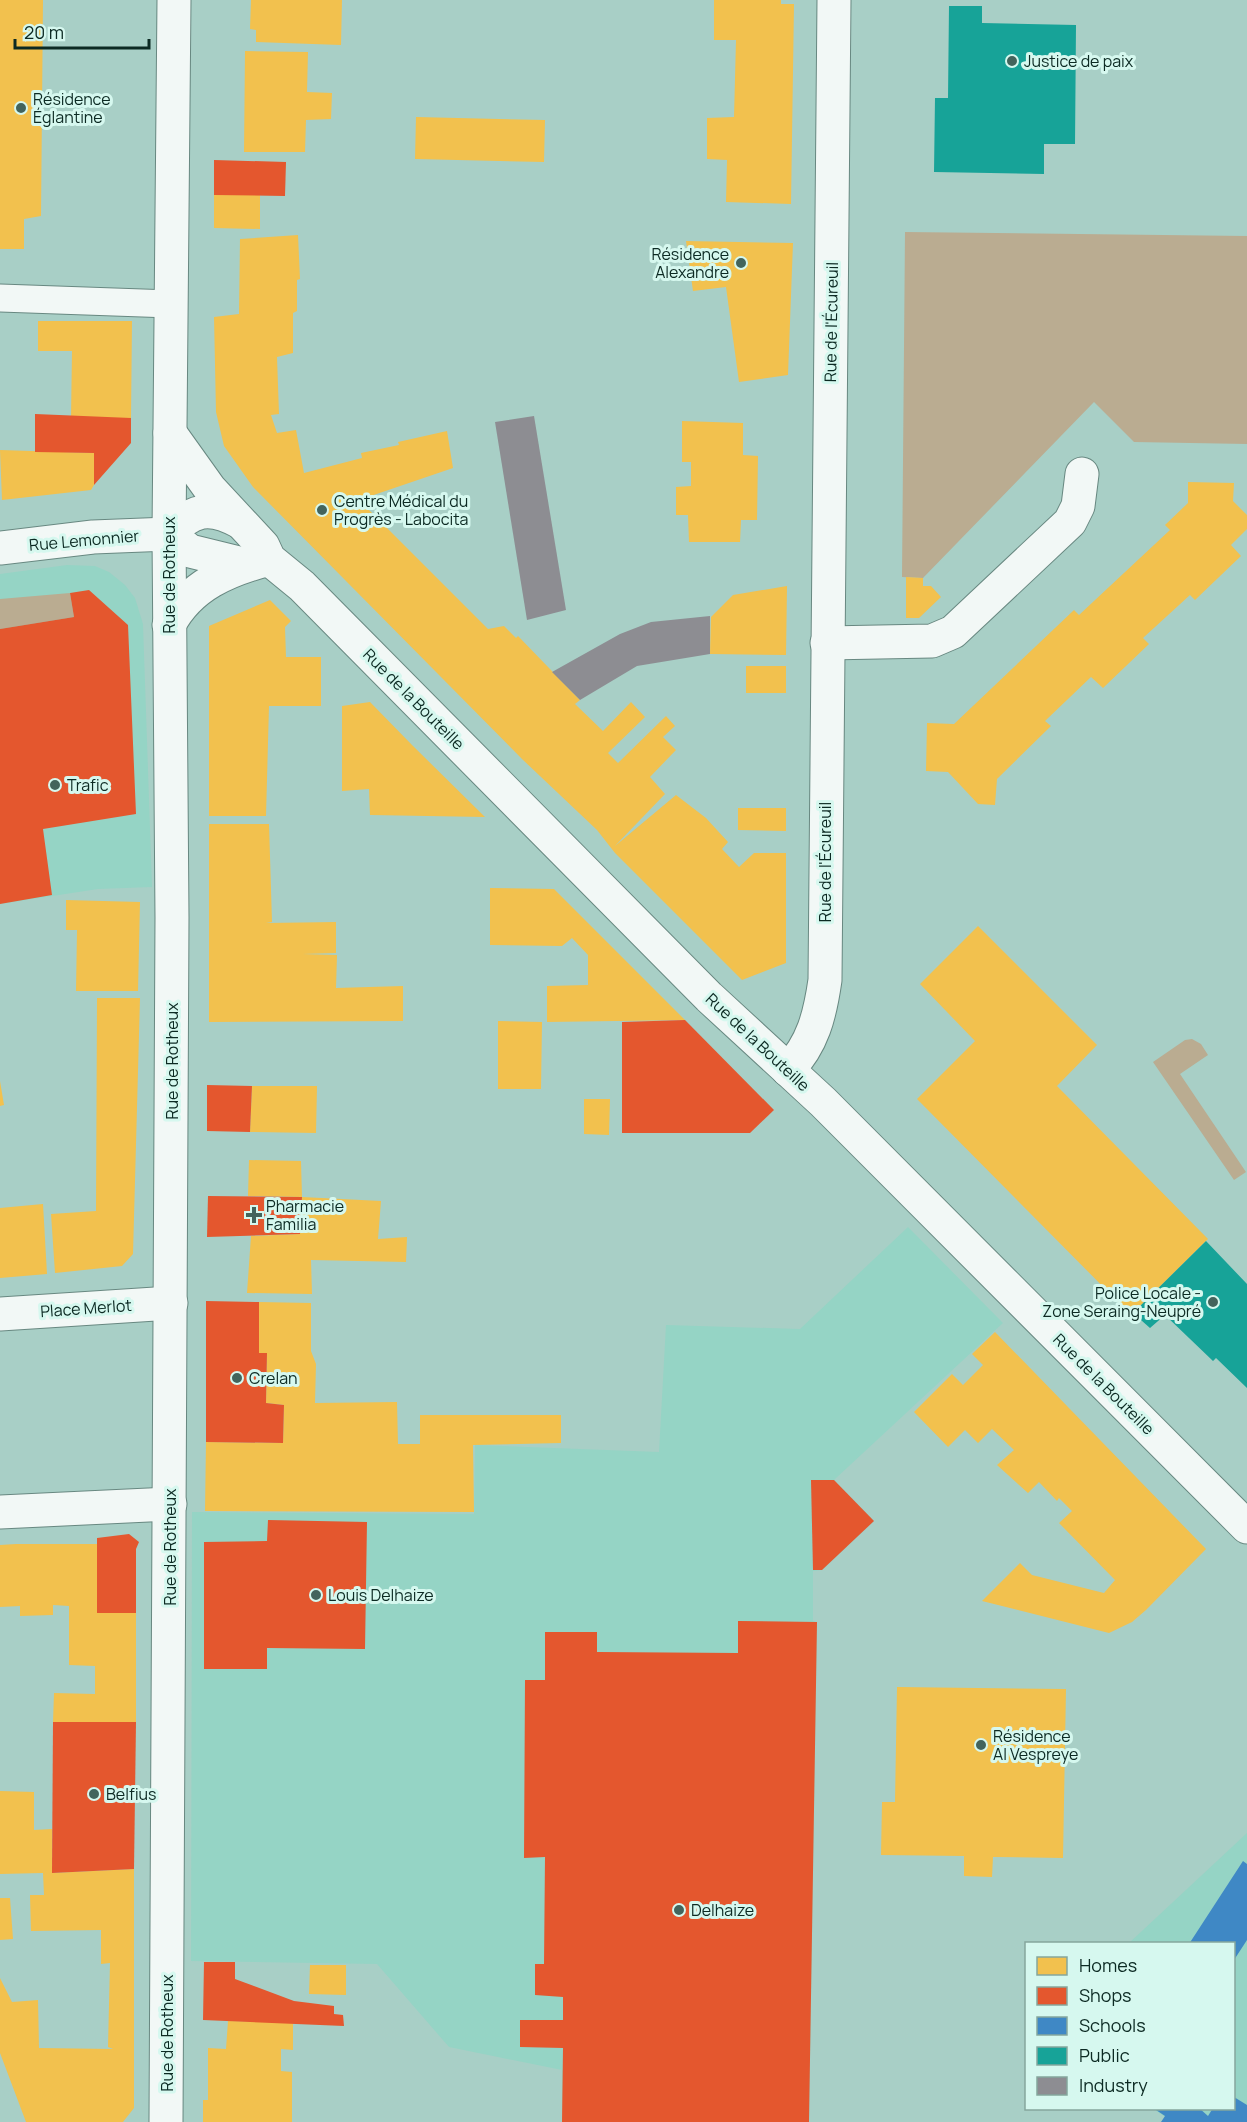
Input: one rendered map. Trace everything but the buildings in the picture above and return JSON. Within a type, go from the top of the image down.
[{"type":"street","name":"Rue de Rotheux","points":[[166,2122],[172,917],[169,534],[174,0]]},
{"type":"street","name":"Rue de l'Écureuil","points":[[788,1070],[800,1058],[811,1038],[820,1013],[825,980],[834,0]]},
{"type":"street","name":"Rue de la Bouteille","points":[[170,433],[210,489],[263,546],[258,562]]},
{"type":"street","points":[[827,644],[932,641],[953,632],[1070,522],[1078,506],[1082,474]]},
{"type":"street","name":"Rue de la Bouteille","points":[[240,522],[224,513],[196,513],[182,520],[169,534],[190,551],[258,562],[302,586],[695,983],[788,1070],[1247,1527]]},
{"type":"street","name":"Rue Lemonnier","points":[[0,548],[93,537],[169,534]]},
{"type":"street","points":[[169,625],[194,592],[208,581],[258,562]]},
{"type":"street","name":"Place Merlot","points":[[0,1314],[171,1303]]},
{"type":"street","points":[[0,1512],[170,1503]]},
{"type":"lane","points":[[0,298],[171,304]]},
{"type":"shaded area","points":[[905,232],[1247,236],[1247,444],[1134,442],[1094,402],[923,578],[902,577]]},
{"type":"shaded area","points":[[67,565],[95,566],[109,572],[125,585],[135,598],[143,624],[152,887],[98,889],[0,904],[0,574]]},
{"type":"shaded area","points":[[70,593],[74,617],[0,629],[0,599]]},
{"type":"shaded area","points":[[1192,1039],[1201,1044],[1208,1055],[1180,1074],[1246,1172],[1234,1180],[1153,1062],[1185,1040]]},
{"type":"shaded area","points":[[908,1227],[1003,1323],[834,1480],[874,1521],[822,1570],[813,1571],[813,1621],[817,1622],[809,2122],[562,2122],[562,2070],[449,2047],[377,1964],[191,1961],[192,1512],[474,1514],[475,1445],[659,1452],[666,1325],[800,1329]]},
{"type":"shaded area","points":[[1247,1833],[1247,2122],[1173,2122],[1155,2110],[1235,2110],[1235,1942],[1130,1942]]},
{"type":"place","name":"Justice de paix","points":[[1012,61]]},
{"type":"place","name":"Résidence Églantine","points":[[21,108]]},
{"type":"place","name":"Résidence Alexandre","points":[[741,263]]},
{"type":"place","name":"Centre Médical du Progrès - Labocita","points":[[322,510]]},
{"type":"place","name":"Trafic","points":[[55,785]]},
{"type":"place","name":"Pharmacie Familia","points":[[254,1215]]},
{"type":"place","name":"Police Locale - Zone Seraing-Neupré","points":[[1213,1302]]},
{"type":"place","name":"Crelan","points":[[237,1378]]},
{"type":"place","name":"Louis Delhaize","points":[[316,1595]]},
{"type":"place","name":"Résidence Al Vespreye","points":[[981,1745]]},
{"type":"place","name":"Belfius","points":[[94,1794]]},
{"type":"place","name":"Delhaize","points":[[679,1910]]}]
